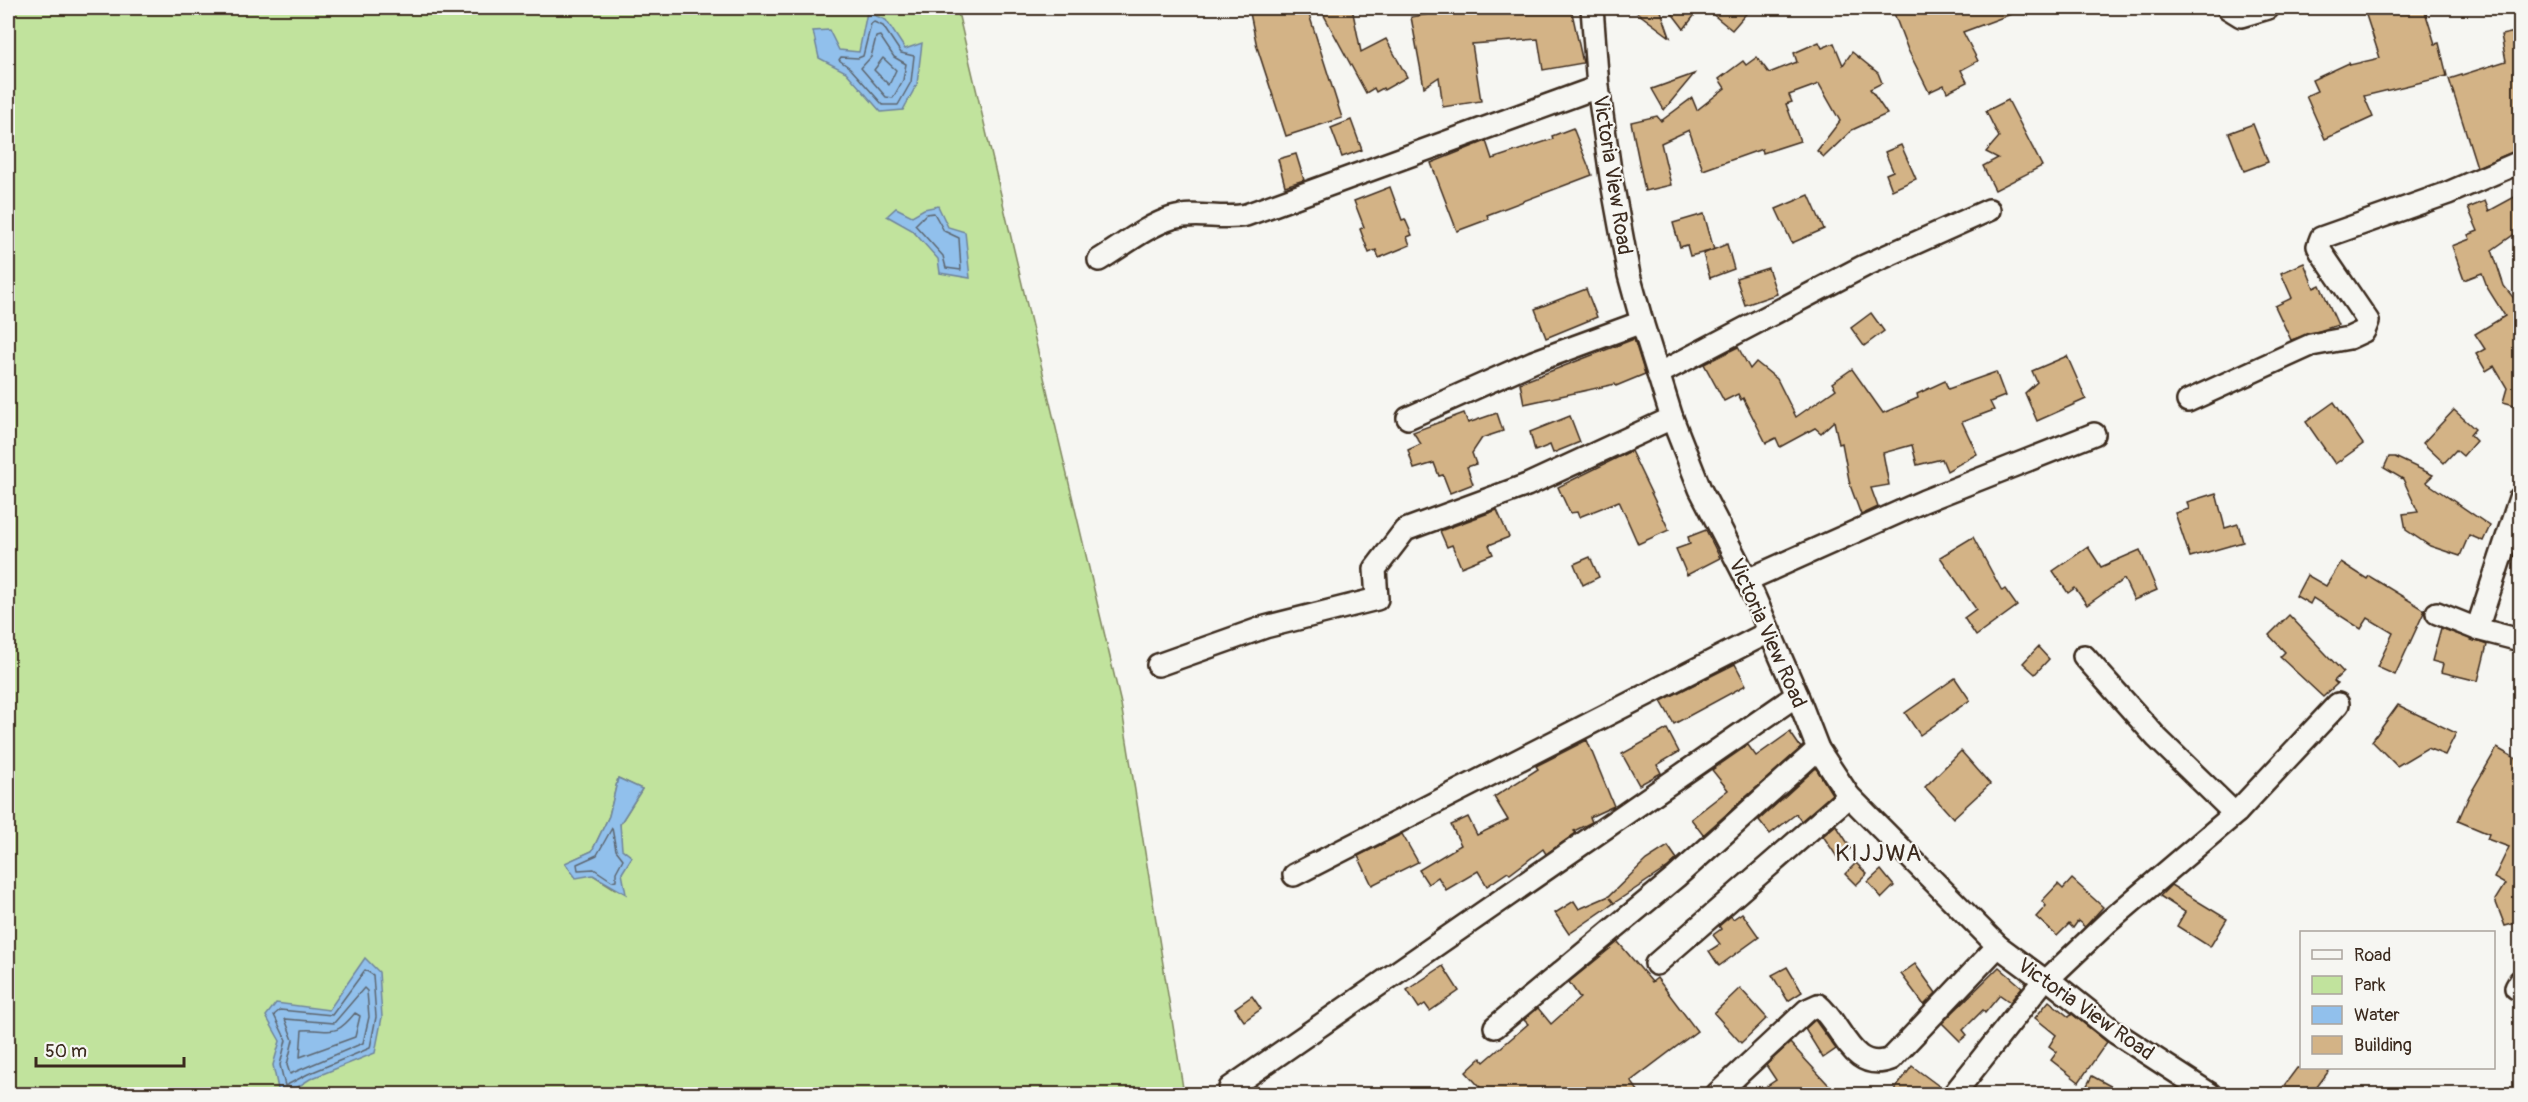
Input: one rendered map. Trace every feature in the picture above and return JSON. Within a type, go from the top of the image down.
[{"type":"street","name":"Victoria View Road","points":[[1592,8],[1598,87],[1629,275],[1642,322],[1672,418],[1700,489],[1747,580],[1818,749],[1849,796],[1998,946],[2116,1033],[2210,1095]]},
{"type":"street","points":[[2228,8],[2241,16],[2268,8]]},
{"type":"street","points":[[1100,260],[1173,218],[1194,216],[1232,218],[1246,215],[1598,87]]},
{"type":"street","points":[[2188,401],[2311,345],[2349,338],[2364,331],[2368,321],[2321,252],[2319,241],[2406,207],[2448,194],[2520,162]]},
{"type":"street","points":[[1658,374],[1864,266],[1989,210]]},
{"type":"street","points":[[1408,418],[1533,362],[1642,322]]},
{"type":"street","points":[[1158,666],[1264,627],[1377,599],[1376,569],[1405,530],[1527,485],[1672,418]]},
{"type":"street","points":[[1747,580],[1924,501],[2094,434]]},
{"type":"street","points":[[2478,629],[2520,498]]},
{"type":"street","points":[[2438,612],[2478,629],[2520,640]]},
{"type":"street","points":[[1294,875],[1768,632]]},
{"type":"street","points":[[2084,656],[2157,738],[2231,810],[2237,812]]},
{"type":"street","points":[[1230,1088],[1797,695]]},
{"type":"street","points":[[1954,1095],[2046,980],[2108,922],[2237,812],[2338,704]]},
{"type":"street","points":[[1495,1027],[1676,877],[1818,749]]},
{"type":"street","points":[[1656,964],[1849,796]]},
{"type":"street","points":[[1717,1095],[1813,1006],[1818,1005],[1824,1010],[1859,1058],[1876,1063],[1891,1059],[1998,946]]},
{"type":"street","points":[[2520,981],[2516,988],[2520,989]]},
{"type":"green space","points":[[8,8],[957,8],[1121,704],[1184,1094],[8,1094]],"holes":[[[618,778],[642,789],[620,824],[622,873],[615,889],[593,875],[566,863],[592,851],[609,816]]]},
{"type":"water","points":[[867,12],[886,20],[905,49],[922,43],[917,84],[903,110],[881,112],[846,72],[819,58],[813,31],[829,30],[839,50],[859,52]]},
{"type":"water","points":[[938,206],[948,227],[965,232],[970,278],[940,273],[938,259],[912,230],[887,216],[896,208],[912,216],[924,209]]},
{"type":"water","points":[[618,778],[642,789],[620,824],[622,849],[632,857],[622,873],[626,894],[593,875],[576,878],[565,863],[592,851],[609,816]]},
{"type":"water","points":[[365,958],[379,972],[382,1017],[375,1053],[310,1079],[287,1094],[279,1094],[273,1065],[280,1041],[266,1016],[276,1003],[329,1010]]},
{"type":"building","points":[[1249,8],[1307,8],[1342,118],[1286,136],[1257,47]]},
{"type":"building","points":[[1320,8],[1352,8],[1361,52],[1386,39],[1407,77],[1384,90],[1383,88],[1376,92],[1374,88],[1366,93]]},
{"type":"building","points":[[1468,8],[1571,8],[1583,63],[1543,70],[1538,39],[1472,44],[1481,101],[1443,107],[1439,77],[1424,87],[1411,17]]},
{"type":"building","points":[[1631,8],[1660,8],[1670,37]]},
{"type":"building","points":[[1668,8],[1700,8],[1684,29]]},
{"type":"building","points":[[1705,8],[1751,8],[1732,30]]},
{"type":"building","points":[[1892,8],[2025,9],[1963,32],[1978,61],[1961,70],[1967,82],[1947,92],[1944,85],[1929,92],[1908,50]]},
{"type":"building","points":[[2380,8],[2424,8],[2435,44],[2439,43],[2447,76],[2364,96],[2373,117],[2325,139],[2306,96],[2317,91],[2312,80],[2349,63],[2350,65],[2380,58],[2365,12]]},
{"type":"building","points":[[2520,31],[2520,149],[2477,167],[2449,79],[2506,61],[2501,35]]},
{"type":"building","points":[[1819,42],[1822,48],[1834,43],[1843,65],[1852,52],[1878,73],[1882,83],[1870,89],[1887,114],[1852,130],[1824,157],[1817,151],[1840,121],[1819,84],[1789,95],[1792,102],[1786,104],[1800,141],[1763,153],[1762,149],[1703,170],[1689,130],[1661,143],[1671,185],[1645,191],[1631,122],[1657,116],[1661,121],[1692,98],[1697,110],[1725,88],[1719,79],[1743,61],[1746,65],[1757,57],[1769,73],[1797,62],[1794,53]]},
{"type":"building","points":[[1694,74],[1664,110],[1652,89]]},
{"type":"building","points":[[2008,100],[2042,166],[1995,190],[1983,166],[1998,158],[1986,152],[1999,137],[1986,111]]},
{"type":"building","points":[[1351,120],[1362,150],[1342,157],[1331,128]]},
{"type":"building","points":[[2253,124],[2268,162],[2244,171],[2229,133]]},
{"type":"building","points":[[1573,128],[1592,175],[1487,215],[1489,219],[1457,231],[1431,163],[1486,141],[1492,159],[1553,139],[1552,136]]},
{"type":"building","points":[[1901,145],[1916,179],[1892,190],[1886,174],[1893,171],[1885,152]]},
{"type":"building","points":[[1296,154],[1304,180],[1285,186],[1278,159]]},
{"type":"building","points":[[1390,187],[1402,220],[1405,219],[1412,235],[1407,237],[1410,245],[1379,258],[1376,250],[1369,253],[1360,229],[1364,227],[1354,201]]},
{"type":"building","points":[[2520,194],[2520,230],[2492,250],[2504,286],[2520,306],[2520,411],[2518,406],[2503,402],[2507,388],[2494,366],[2486,371],[2476,354],[2485,349],[2475,334],[2505,316],[2488,289],[2482,273],[2464,280],[2452,246],[2470,239],[2468,235],[2478,231],[2468,208],[2485,201],[2489,211]]},
{"type":"building","points":[[1809,195],[1824,229],[1792,243],[1776,209]]},
{"type":"building","points":[[1704,214],[1714,250],[1690,256],[1687,245],[1680,247],[1673,223]]},
{"type":"building","points":[[1727,244],[1734,269],[1710,278],[1703,254]]},
{"type":"building","points":[[2304,263],[2314,288],[2320,285],[2338,325],[2291,340],[2275,306],[2292,298],[2281,273]]},
{"type":"building","points":[[1768,268],[1777,294],[1745,305],[1736,278]]},
{"type":"building","points":[[1586,289],[1597,317],[1546,338],[1535,309]]},
{"type":"building","points":[[1871,313],[1884,331],[1864,346],[1851,328]]},
{"type":"building","points":[[1634,339],[1645,374],[1616,386],[1615,384],[1524,404],[1520,383]]},
{"type":"building","points":[[1738,347],[1750,369],[1756,362],[1777,379],[1796,417],[1836,389],[1832,383],[1852,369],[1883,413],[1918,398],[1917,394],[1945,381],[1948,389],[1996,372],[2005,396],[1990,402],[1994,410],[1962,422],[1977,454],[1947,471],[1942,459],[1917,465],[1912,445],[1883,453],[1889,485],[1871,488],[1878,507],[1861,515],[1850,485],[1842,443],[1839,444],[1834,421],[1821,433],[1815,428],[1780,447],[1776,438],[1766,443],[1743,398],[1741,400],[1738,394],[1724,401],[1704,364]]},
{"type":"building","points":[[2067,356],[2086,399],[2037,421],[2025,393],[2037,382],[2032,371]]},
{"type":"building","points":[[2334,402],[2363,444],[2335,464],[2306,422]]},
{"type":"building","points":[[2454,410],[2475,429],[2470,435],[2476,441],[2463,456],[2456,450],[2444,463],[2423,443]]},
{"type":"building","points":[[1464,413],[1468,423],[1497,413],[1503,431],[1482,438],[1472,453],[1476,464],[1467,467],[1473,484],[1450,493],[1443,475],[1439,476],[1434,463],[1414,469],[1408,450],[1421,444],[1413,432]]},
{"type":"building","points":[[1570,416],[1580,442],[1553,453],[1550,445],[1535,451],[1530,432]]},
{"type":"building","points":[[1631,451],[1669,530],[1638,544],[1619,501],[1579,517],[1577,512],[1570,513],[1558,487]]},
{"type":"building","points":[[2389,457],[2395,457],[2433,475],[2426,482],[2490,526],[2483,541],[2469,535],[2460,556],[2430,546],[2406,530],[2403,514],[2418,512],[2403,479],[2384,468]]},
{"type":"building","points":[[2216,493],[2225,528],[2238,524],[2243,542],[2190,557],[2175,513],[2189,509],[2187,502]]},
{"type":"building","points":[[1497,510],[1509,537],[1489,545],[1493,554],[1461,567],[1452,545],[1447,547],[1440,531]]},
{"type":"building","points":[[1706,530],[1720,558],[1687,575],[1676,549],[1690,544],[1688,537]]},
{"type":"building","points":[[1973,537],[2002,591],[2005,589],[2017,606],[1976,636],[1964,618],[1976,609],[1940,557]]},
{"type":"building","points":[[2088,547],[2101,567],[2140,550],[2157,590],[2134,600],[2124,579],[2087,605],[2075,588],[2068,593],[2053,571]]},
{"type":"building","points":[[1590,557],[1599,577],[1583,585],[1574,564]]},
{"type":"building","points":[[2341,562],[2367,579],[2369,576],[2425,610],[2395,675],[2377,667],[2393,633],[2368,618],[2361,629],[2313,598],[2310,604],[2296,596],[2307,575],[2326,586]]},
{"type":"building","points":[[2289,615],[2343,672],[2334,681],[2337,684],[2323,697],[2280,657],[2285,652],[2269,635]]},
{"type":"building","points":[[2441,628],[2487,645],[2478,681],[2441,672],[2443,664],[2432,661]]},
{"type":"building","points":[[2038,647],[2049,659],[2035,674],[2023,663]]},
{"type":"building","points":[[1735,664],[1746,685],[1674,724],[1661,701]]},
{"type":"building","points":[[1955,678],[1970,700],[1920,735],[1905,713]]},
{"type":"building","points":[[2398,705],[2456,733],[2445,755],[2427,748],[2397,766],[2372,741]]},
{"type":"building","points":[[1667,729],[1679,752],[1657,765],[1661,773],[1639,785],[1622,754]]},
{"type":"building","points":[[1790,732],[1801,748],[1703,835],[1691,819],[1728,790],[1712,770],[1748,745],[1756,756]]},
{"type":"building","points":[[1587,740],[1614,806],[1590,817],[1592,822],[1574,831],[1576,833],[1546,854],[1543,849],[1510,874],[1508,872],[1487,886],[1478,871],[1446,890],[1438,877],[1428,884],[1419,870],[1461,845],[1451,825],[1468,817],[1477,835],[1508,820],[1494,797],[1538,769],[1536,766]]},
{"type":"building","points":[[2497,748],[2520,761],[2520,922],[2505,926],[2495,900],[2505,884],[2494,878],[2509,847],[2487,839],[2489,834],[2458,821],[2469,796]]},
{"type":"building","points":[[1961,751],[1990,784],[1953,818],[1925,787]]},
{"type":"building","points":[[1816,768],[1832,794],[1801,821],[1796,814],[1770,834],[1759,820]]},
{"type":"building","points":[[1836,825],[1851,848],[1837,857],[1823,836]]},
{"type":"building","points":[[1402,834],[1418,862],[1372,885],[1358,856]]},
{"type":"building","points":[[1668,846],[1677,859],[1569,934],[1555,913],[1574,901],[1579,909],[1609,896],[1646,860]]},
{"type":"building","points":[[1856,863],[1867,874],[1856,885],[1845,874]]},
{"type":"building","points":[[1881,870],[1894,886],[1882,898],[1868,882]]},
{"type":"building","points":[[2072,879],[2103,907],[2085,927],[2078,921],[2073,928],[2069,924],[2057,936],[2036,917],[2046,906],[2042,901],[2058,884],[2063,889]]},
{"type":"building","points":[[2171,885],[2227,919],[2210,947],[2177,926],[2185,912],[2160,896]]},
{"type":"building","points":[[1742,913],[1759,937],[1719,966],[1709,951],[1720,944],[1713,935],[1721,929],[1719,926],[1731,916],[1733,919]]},
{"type":"building","points":[[1618,942],[1652,982],[1657,978],[1697,1031],[1631,1081],[1641,1095],[1487,1095],[1466,1072],[1481,1058],[1484,1062],[1528,1024],[1524,1020],[1538,1008],[1551,1024],[1580,998],[1569,982]]},
{"type":"building","points":[[1915,964],[1936,993],[1924,1005],[1901,974]]},
{"type":"building","points":[[1443,966],[1459,991],[1430,1011],[1425,1004],[1419,1008],[1407,990]]},
{"type":"building","points":[[1787,967],[1802,992],[1788,1001],[1772,975]]},
{"type":"building","points":[[1999,967],[2022,987],[2010,1002],[2000,995],[1985,1013],[1983,1010],[1963,1030],[1967,1035],[1960,1041],[1942,1023]]},
{"type":"building","points":[[1740,988],[1767,1018],[1741,1043],[1714,1013]]},
{"type":"building","points":[[1252,996],[1261,1009],[1244,1021],[1235,1008]]},
{"type":"building","points":[[2049,1001],[2069,1017],[2072,1014],[2107,1042],[2079,1082],[2051,1060],[2057,1052],[2049,1046],[2056,1035],[2035,1018]]},
{"type":"building","points":[[1815,1020],[1836,1049],[1823,1058],[1805,1029]]},
{"type":"building","points":[[1790,1043],[1838,1095],[1755,1094],[1776,1080],[1766,1065]]},
{"type":"building","points":[[1912,1066],[1943,1089],[1942,1095],[1891,1095]]},
{"type":"building","points":[[2297,1068],[2330,1069],[2311,1095],[2277,1095]]},
{"type":"building","points":[[2092,1076],[2127,1095],[2082,1095]]},
{"type":"district","name":"KIJJWA","points":[[1879,853]]}]
